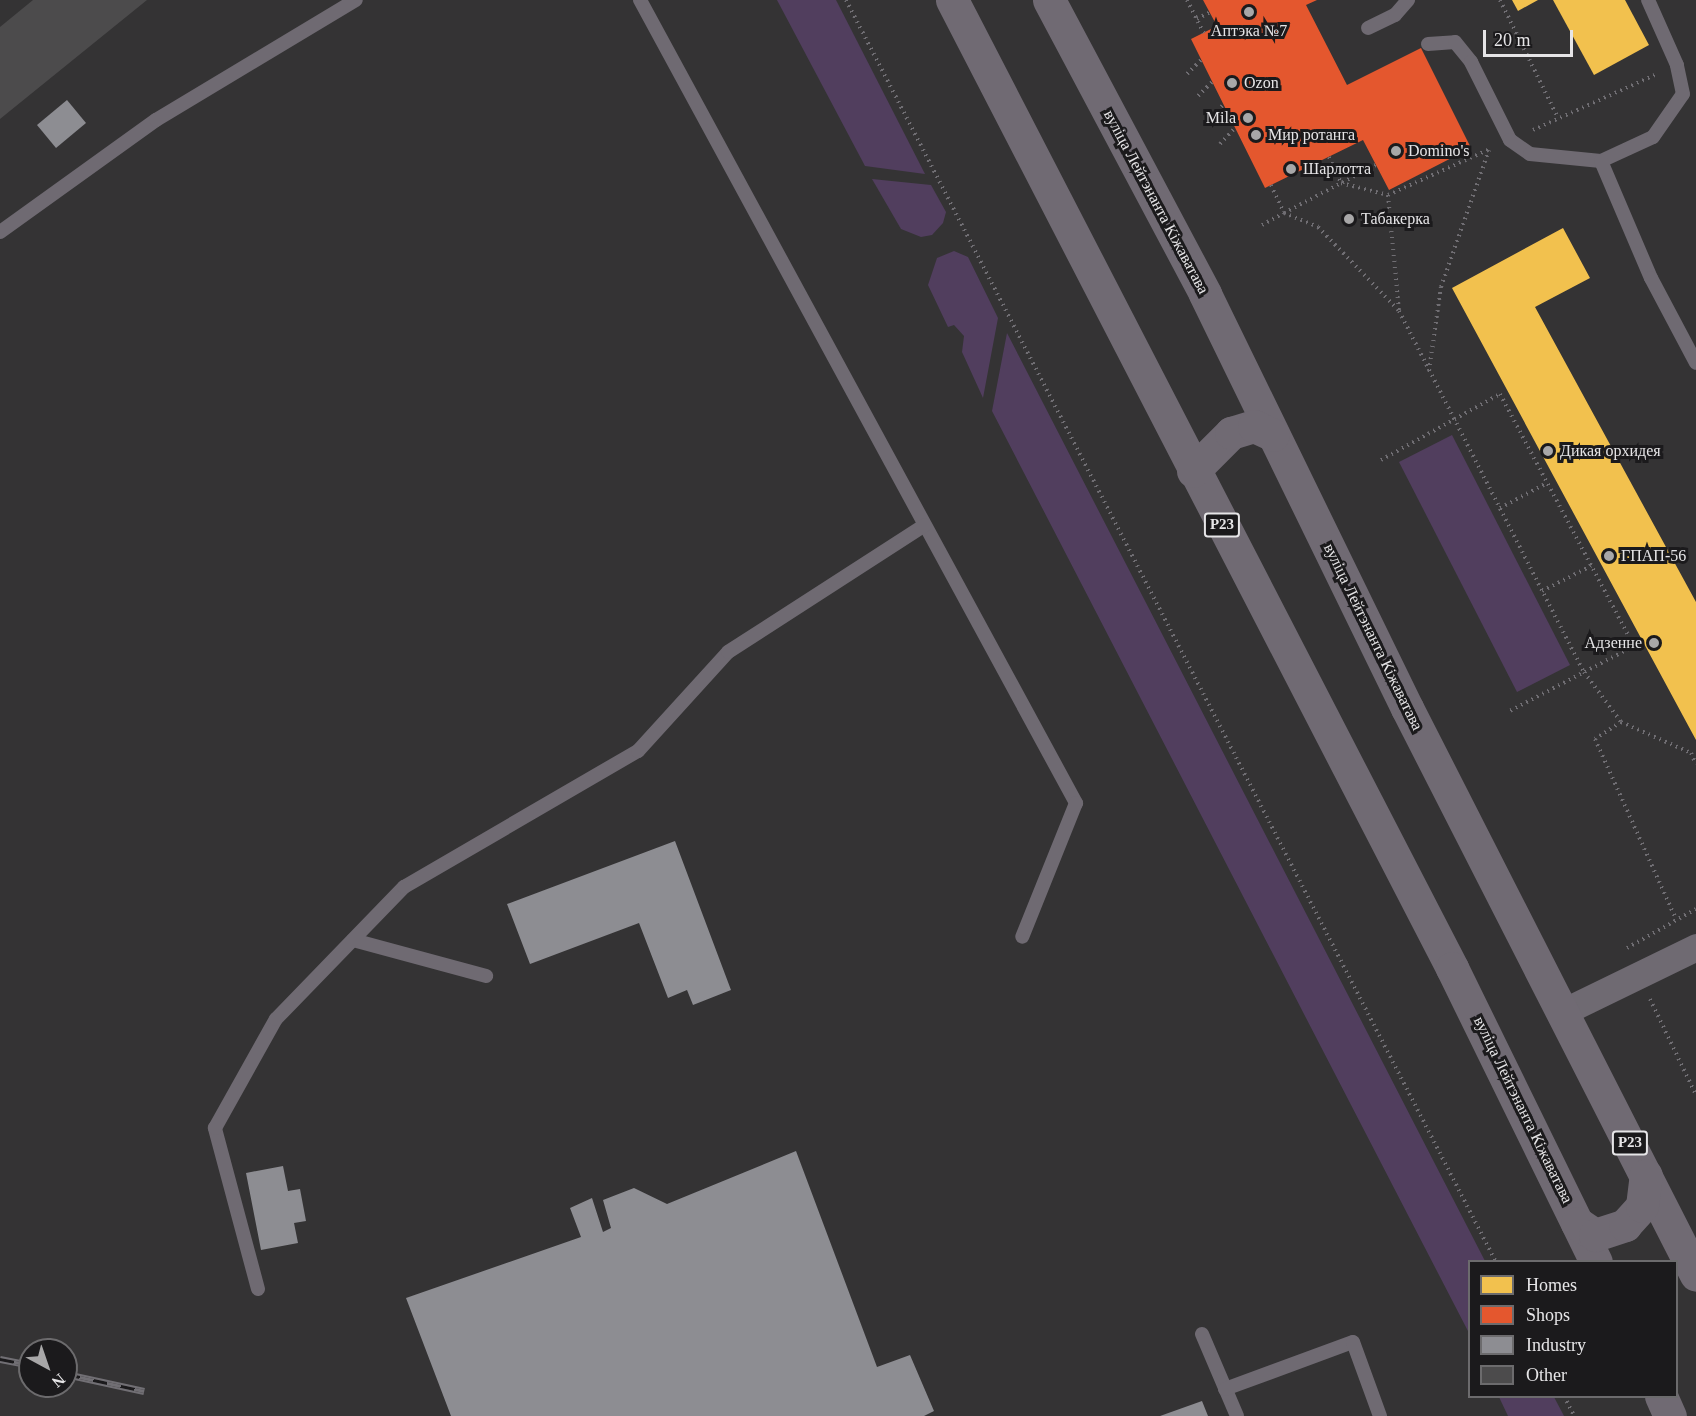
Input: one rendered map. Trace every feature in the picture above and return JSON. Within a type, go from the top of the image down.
[{"type":"main road","name":"вуліца Лейтэнанта Кіжаватава","points":[[952,0],[1193,471],[1452,968],[1595,1260]]},
{"type":"main road","name":"вуліца Лейтэнанта Кіжаватава","points":[[1049,0],[1273,435],[1696,1275]]},
{"type":"main road","points":[[1193,471],[1231,433],[1254,426],[1273,435]]},
{"type":"main road","points":[[1577,1222],[1595,1235],[1625,1225],[1642,1206],[1646,1175]]},
{"type":"main road","points":[[1662,1398],[1670,1416]]},
{"type":"street","points":[[1563,1012],[1696,948]]},
{"type":"lane","points":[[0,232],[156,120],[356,0]]},
{"type":"lane","points":[[640,0],[1076,803],[1022,937]]},
{"type":"lane","points":[[1368,28],[1395,15],[1408,0]]},
{"type":"lane","points":[[1428,44],[1455,42],[1471,62],[1510,140],[1530,154],[1601,161],[1653,137],[1683,94],[1677,65],[1648,0]]},
{"type":"lane","points":[[1601,161],[1694,356]]},
{"type":"lane","points":[[258,1289],[215,1128],[276,1019],[404,887],[638,751],[728,652],[925,525]]},
{"type":"lane","points":[[353,940],[486,976]]},
{"type":"lane","points":[[1202,1334],[1237,1416]]},
{"type":"lane","points":[[1225,1389],[1353,1342],[1380,1416]]},
{"type":"path","points":[[846,0],[1495,1260]]},
{"type":"path","points":[[1187,0],[1204,33]]},
{"type":"path","points":[[1500,0],[1558,118]]},
{"type":"path","points":[[1197,19],[1209,12]]},
{"type":"path","points":[[1188,74],[1202,59]]},
{"type":"path","points":[[1198,96],[1213,81]]},
{"type":"path","points":[[1209,120],[1224,104]]},
{"type":"path","points":[[1220,144],[1235,128]]},
{"type":"path","points":[[1429,371],[1441,287],[1489,150]]},
{"type":"path","points":[[1329,157],[1341,183]]},
{"type":"path","points":[[1262,225],[1376,165]]},
{"type":"path","points":[[1341,183],[1388,195],[1399,311]]},
{"type":"path","points":[[1271,185],[1284,213],[1318,227],[1399,311],[1584,672],[1621,722],[1690,753],[1696,764]]},
{"type":"path","points":[[1381,460],[1500,394],[1634,646],[1508,712]]},
{"type":"path","points":[[1500,508],[1547,483]]},
{"type":"path","points":[[1542,591],[1591,566]]},
{"type":"path","points":[[1621,722],[1595,739],[1676,919]]},
{"type":"path","points":[[1625,945],[1696,909]]},
{"type":"path","points":[[1654,1007],[1696,1095]]},
{"type":"path","points":[[1565,1398],[1574,1416]]},
{"type":"shaded area","points":[[777,0],[836,0],[925,174],[865,166]]},
{"type":"shaded area","points":[[872,179],[931,185],[946,212],[943,223],[932,235],[921,237],[901,229]]},
{"type":"shaded area","points":[[954,251],[968,257],[998,318],[983,398],[962,352],[964,336],[954,325],[948,327],[928,285],[937,258]]},
{"type":"shaded area","points":[[1007,333],[1484,1260],[1468,1260],[1468,1331],[992,411]]},
{"type":"shaded area","points":[[1452,435],[1570,665],[1517,692],[1399,462]]},
{"type":"shaded area","points":[[1499,1398],[1555,1398],[1564,1416],[1508,1416]]},
{"type":"building: Homes","points":[[1512,0],[1538,0],[1518,11]]},
{"type":"building: Homes","points":[[1553,0],[1625,0],[1649,45],[1594,75]]},
{"type":"building: Homes","points":[[1563,228],[1590,278],[1535,307],[1696,602],[1696,740],[1452,288]]},
{"type":"building: Shops","points":[[1203,0],[1317,0],[1306,5],[1347,85],[1421,48],[1471,148],[1389,190],[1363,140],[1265,188],[1191,39],[1217,26]]},
{"type":"building: Industry","points":[[67,100],[86,123],[56,148],[37,125]]},
{"type":"building: Industry","points":[[675,841],[731,990],[693,1005],[687,990],[668,998],[639,923],[530,964],[507,904]]},
{"type":"building: Industry","points":[[796,1151],[877,1367],[910,1355],[934,1411],[924,1416],[451,1416],[406,1298],[581,1237],[570,1208],[592,1198],[603,1232],[611,1228],[603,1200],[634,1188],[667,1204]]},
{"type":"building: Industry","points":[[283,1166],[288,1191],[300,1189],[306,1221],[294,1223],[298,1243],[261,1250],[246,1173]]},
{"type":"building: Industry","points":[[1202,1401],[1208,1416],[1160,1416]]},
{"type":"building: Other","points":[[33,0],[147,0],[0,119],[0,27]]},
{"type":"railway","points":[[0,1359],[18,1363]]},
{"type":"railway","points":[[78,1377],[144,1391]]},
{"type":"place","name":"Аптэка №7","points":[[1249,12]]},
{"type":"place","name":"Ozon","points":[[1232,83]]},
{"type":"place","name":"Mila","points":[[1248,118]]},
{"type":"place","name":"Мир ротанга","points":[[1256,135]]},
{"type":"place","name":"Domino's","points":[[1396,151]]},
{"type":"place","name":"Шарлотта","points":[[1291,169]]},
{"type":"place","name":"Табакерка","points":[[1349,219]]},
{"type":"place","name":"Дикая орхидея","points":[[1548,451]]},
{"type":"place","name":"ГПАП-56","points":[[1609,556]]},
{"type":"place","name":"Адзенне","points":[[1654,643]]}]
